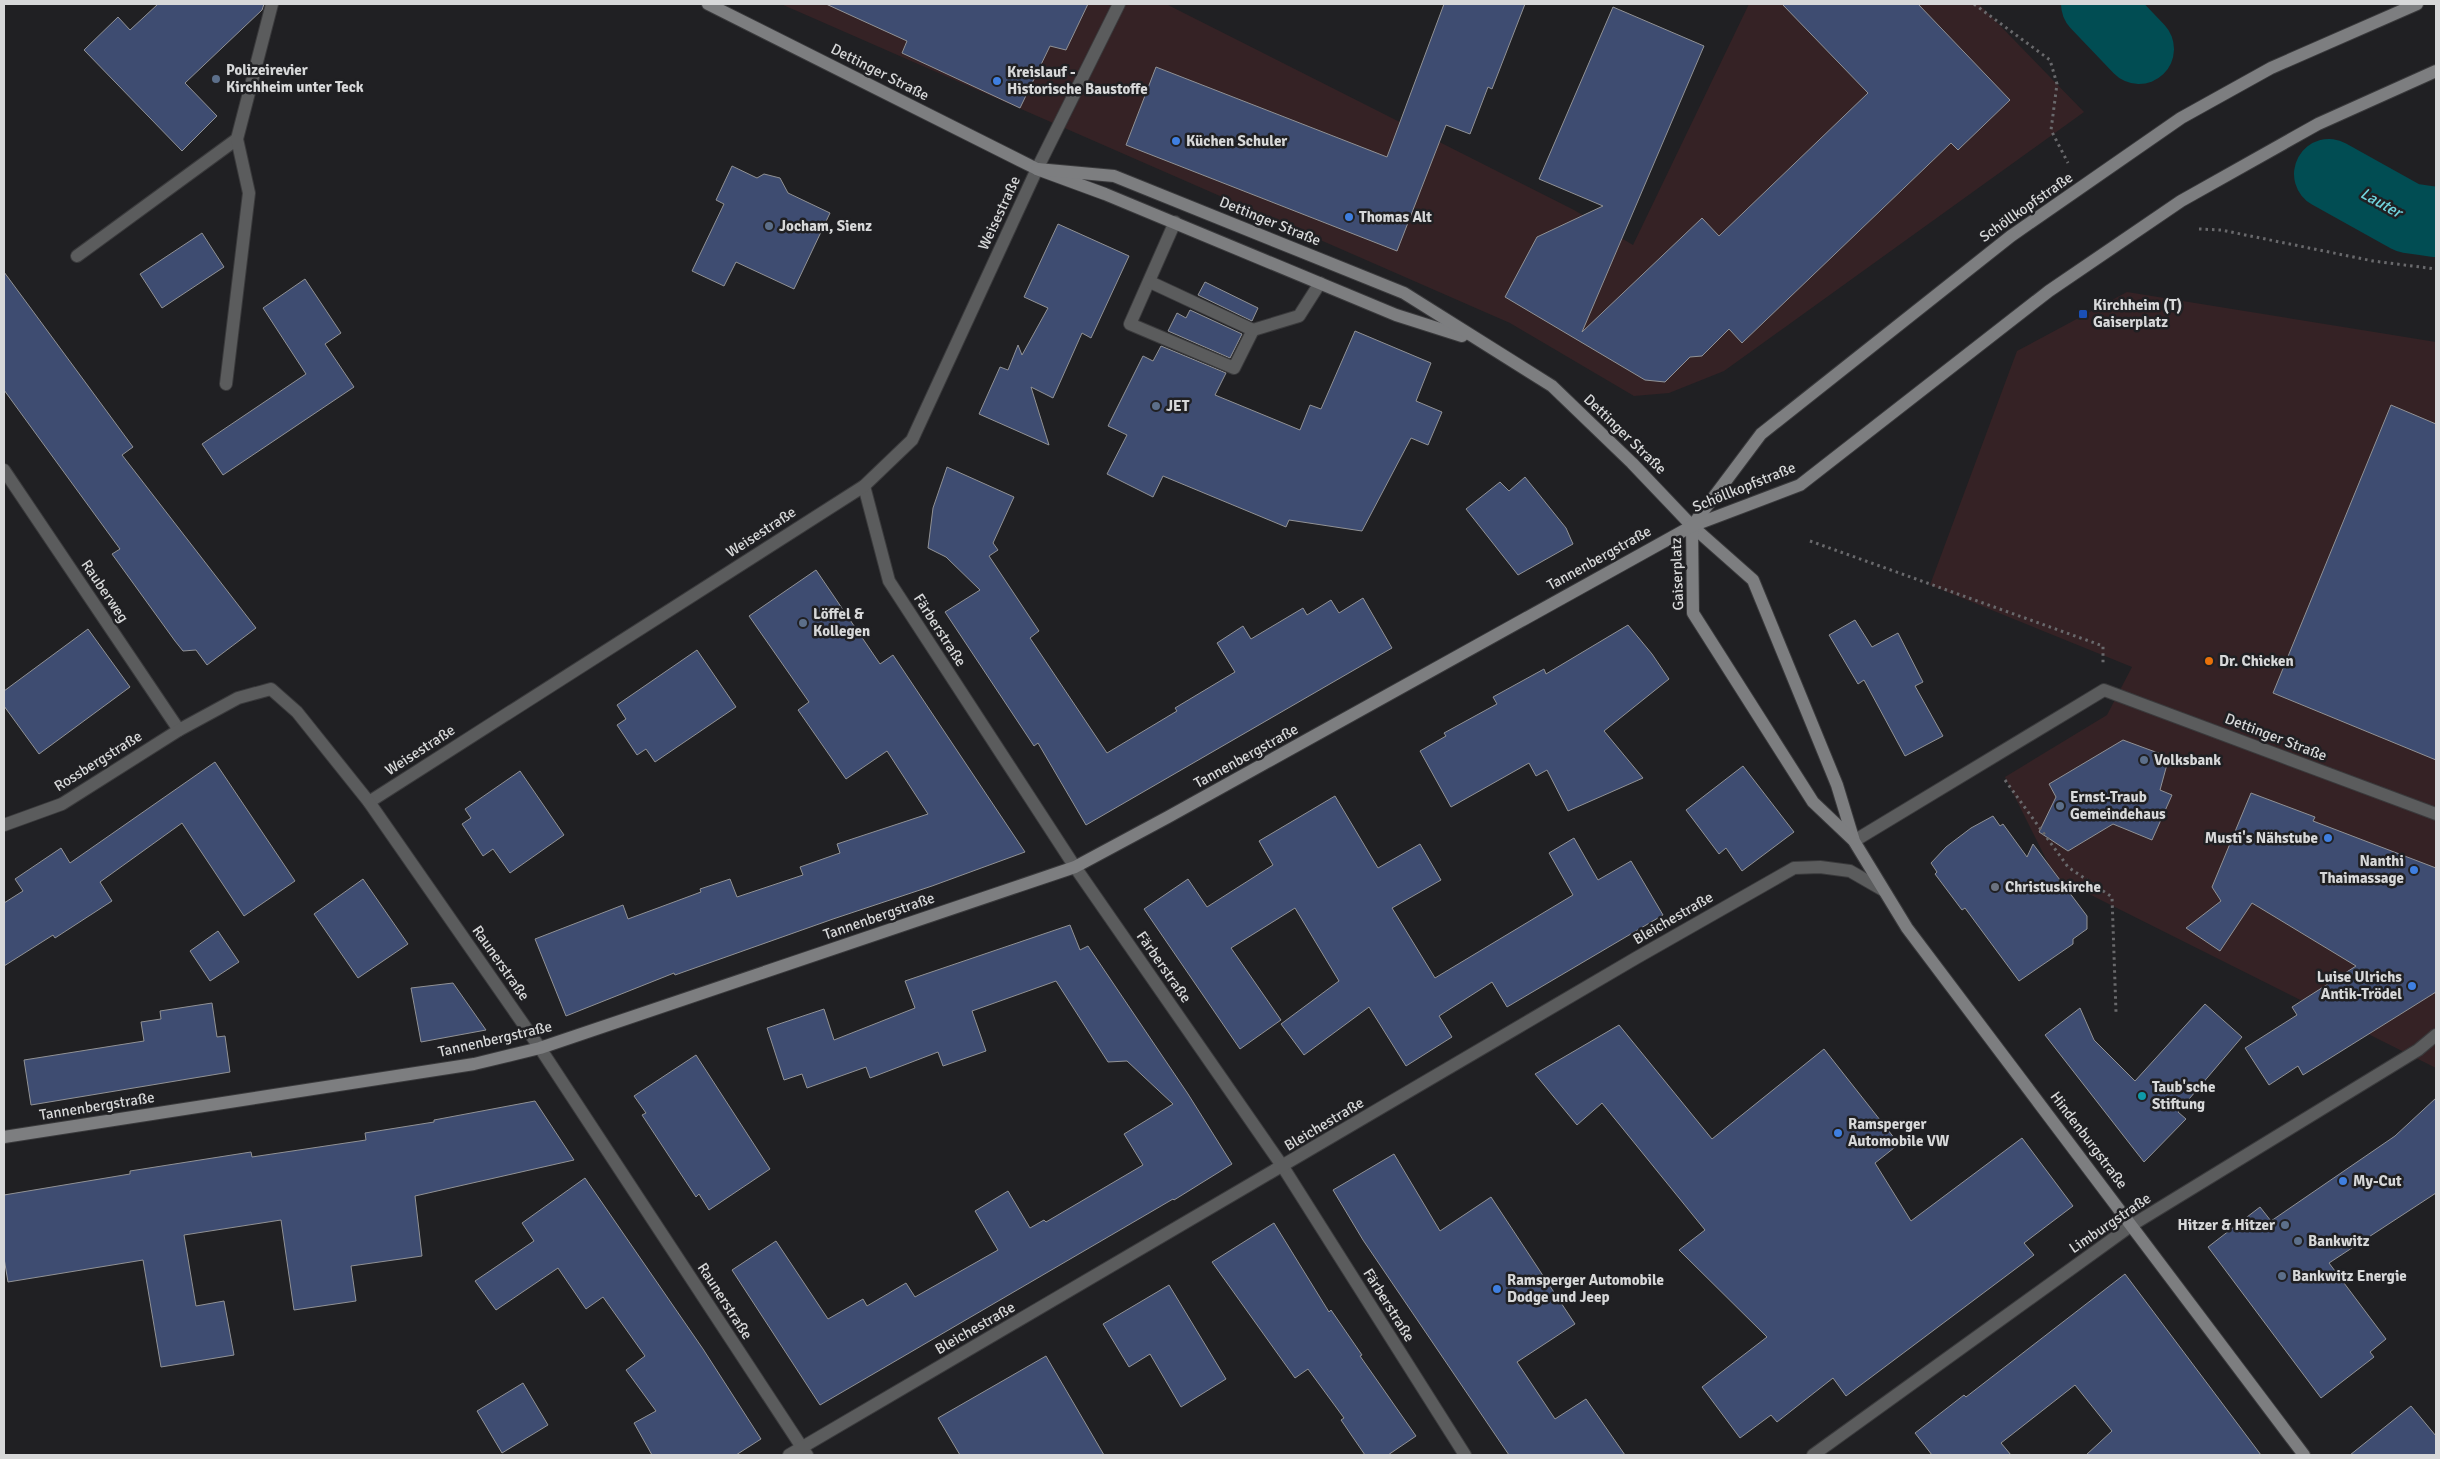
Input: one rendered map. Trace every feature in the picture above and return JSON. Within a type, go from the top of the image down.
[{"type":"main road","name":"Dettinger Straße","points":[[708,4],[1037,169],[1175,222],[1396,315],[1478,341]]},
{"type":"main road","name":"Schöllkopfstraße","points":[[1692,526],[1760,434],[2011,236],[2181,118],[2271,68],[2417,4]]},
{"type":"main road","name":"Schöllkopfstraße","points":[[1692,526],[1800,484],[2049,291],[2181,201],[2318,124],[2436,71]]},
{"type":"main road","name":"Dettinger Straße","points":[[1037,169],[1114,176],[1404,293],[1552,386],[1632,463],[1692,526]]},
{"type":"main road","name":"Gaiserplatz","points":[[1692,526],[1693,613],[1813,802],[1854,841]]},
{"type":"main road","name":"Gaiserplatz","points":[[1692,526],[1754,580],[1837,785],[1854,841]]},
{"type":"main road","name":"Tannenbergstraße","points":[[4,1137],[474,1064],[540,1048],[1075,867],[1692,526]]},
{"type":"main road","name":"Hindenburgstraße","points":[[1854,841],[1907,928],[2304,1455]]},
{"type":"street","points":[[226,384],[249,193],[237,139],[272,4]]},
{"type":"street","name":"Weisestraße","points":[[369,802],[864,486],[912,440],[1037,169],[1119,4]]},
{"type":"street","points":[[77,256],[237,139]]},
{"type":"street","points":[[1175,222],[1130,324],[1234,368],[1253,330]]},
{"type":"street","points":[[1150,282],[1253,330],[1299,316],[1320,283]]},
{"type":"street","name":"Rauberweg","points":[[4,470],[179,730]]},
{"type":"street","name":"Färberstraße","points":[[864,486],[889,581],[1075,867],[1283,1167],[1465,1455]]},
{"type":"street","name":"Raunerstraße","points":[[179,730],[238,698],[271,689],[297,712],[369,802],[540,1048],[804,1452]]},
{"type":"street","points":[[1854,841],[2104,690]]},
{"type":"street","name":"Dettinger Straße","points":[[2104,690],[2436,814]]},
{"type":"street","name":"Rossbergstraße","points":[[4,825],[62,804],[179,730]]},
{"type":"street","name":"Bleichestraße","points":[[789,1455],[804,1452],[1636,958],[1794,868],[1820,867],[1850,871],[1883,890]]},
{"type":"street","name":"Limburgstraße","points":[[1813,1455],[2132,1225],[2418,1050],[2436,1035]]},
{"type":"path","points":[[1974,4],[2050,60],[2057,84],[2051,130],[2080,188]]},
{"type":"path","points":[[2199,229],[2221,230],[2373,261],[2436,270]]},
{"type":"path","points":[[1810,541],[2103,646],[2104,690]]},
{"type":"path","points":[[1990,760],[2068,867],[2112,897],[2116,1012]]},
{"type":"shaded area","points":[[781,4],[1166,4],[1574,210],[1633,245],[1749,4],[1979,4],[2084,112],[1724,371],[1669,393],[1634,396],[1510,323]]},
{"type":"shaded area","points":[[2127,292],[2436,342],[2436,1068],[2055,877],[2005,777],[2107,715],[2132,667],[1930,585],[2017,351]]},
{"type":"building","points":[[158,4],[264,4],[262,10],[185,83],[217,116],[182,151],[84,50],[118,17],[130,30]]},
{"type":"building","name":"Kreislauf - Historische Baustoffe","points":[[826,4],[1088,4],[1066,50],[1050,46],[1020,108],[902,53],[907,41]]},
{"type":"building","points":[[1444,4],[1525,4],[1492,89],[1488,87],[1470,134],[1446,125],[1397,251],[1126,145],[1156,67],[1387,157]]},
{"type":"building","points":[[1782,4],[1918,4],[2010,100],[1958,150],[1951,143],[1742,343],[1729,329],[1702,356],[1690,357],[1665,382],[1645,380],[1505,297],[1537,237],[1603,206],[1539,179],[1613,7],[1704,46],[1582,332],[1702,218],[1719,236],[1868,93]]},
{"type":"building","name":"Jocham, Sienz","points":[[732,166],[757,178],[764,174],[780,178],[788,193],[830,213],[794,289],[736,262],[724,286],[692,271],[724,204],[716,200]]},
{"type":"building","points":[[1058,224],[1129,256],[1091,338],[1082,333],[1053,398],[1031,387],[1049,445],[979,414],[1000,367],[1008,370],[1018,345],[1022,355],[1048,308],[1024,297]]},
{"type":"building","points":[[202,233],[224,267],[162,308],[140,274]]},
{"type":"building","points":[[4,272],[133,447],[122,455],[256,628],[207,665],[196,650],[183,651],[175,641],[112,554],[120,549],[4,390]]},
{"type":"building","points":[[305,279],[341,333],[325,344],[354,387],[223,475],[202,444],[306,374],[263,308]]},
{"type":"building","points":[[1205,282],[1258,308],[1252,321],[1198,295]]},
{"type":"building","points":[[1190,310],[1242,334],[1230,358],[1168,331],[1177,313],[1186,318]]},
{"type":"building","points":[[1355,331],[1431,363],[1416,401],[1442,412],[1428,445],[1411,438],[1362,531],[1289,520],[1286,527],[1163,476],[1153,497],[1107,474],[1127,435],[1108,426],[1143,356],[1153,361],[1161,346],[1226,373],[1215,395],[1300,430],[1310,405],[1321,409]]},
{"type":"building","points":[[2391,405],[2436,424],[2436,760],[2273,693]]},
{"type":"building","points":[[947,467],[1014,497],[993,543],[998,550],[989,556],[1039,631],[1030,638],[1107,753],[1177,711],[1175,708],[1235,672],[1217,643],[1243,626],[1251,639],[1303,608],[1307,615],[1331,600],[1339,613],[1363,598],[1392,648],[1086,825],[1038,743],[1034,746],[945,612],[980,590],[946,557],[928,548],[933,508]]},
{"type":"building","points":[[1525,477],[1566,528],[1573,544],[1518,575],[1466,509],[1500,482],[1509,491]]},
{"type":"building","points":[[816,570],[880,664],[893,655],[1025,852],[675,975],[674,973],[566,1016],[535,939],[623,905],[628,919],[701,892],[700,889],[730,879],[737,897],[803,875],[800,867],[840,853],[837,844],[928,814],[887,751],[846,779],[798,710],[809,702],[749,616]]},
{"type":"building","points":[[1855,620],[1872,647],[1898,633],[1923,682],[1915,686],[1943,736],[1905,756],[1864,680],[1858,684],[1829,635]]},
{"type":"building","points":[[1628,625],[1652,654],[1669,679],[1604,731],[1643,778],[1568,811],[1547,770],[1536,776],[1529,763],[1451,807],[1420,751],[1446,736],[1444,733],[1497,704],[1493,697],[1544,669],[1546,674]]},
{"type":"building","points":[[88,629],[130,687],[39,754],[4,706],[4,691]]},
{"type":"building","points":[[697,650],[736,707],[655,762],[646,749],[637,755],[617,725],[626,719],[617,705]]},
{"type":"building","points":[[2123,740],[2169,757],[2160,790],[2172,795],[2152,840],[2113,824],[2068,851],[2039,832],[2056,797],[2049,784]]},
{"type":"building","points":[[215,762],[295,881],[244,916],[182,823],[100,882],[112,901],[55,938],[53,935],[4,966],[4,903],[23,891],[15,879],[61,848],[70,863]]},
{"type":"building","points":[[1743,766],[1794,832],[1742,871],[1726,848],[1719,854],[1686,810]]},
{"type":"building","points":[[520,771],[564,835],[510,873],[493,849],[483,856],[462,824],[471,818],[465,809]]},
{"type":"building","points":[[2251,793],[2315,817],[2313,821],[2436,868],[2436,992],[2303,1075],[2298,1066],[2269,1085],[2245,1048],[2297,1015],[2292,1007],[2356,966],[2252,903],[2220,951],[2186,928],[2221,901],[2212,887]]},
{"type":"building","points":[[1335,796],[1378,868],[1420,844],[1441,880],[1392,908],[1435,978],[1573,895],[1549,853],[1574,838],[1598,880],[1631,861],[1663,915],[1507,1007],[1492,982],[1439,1016],[1452,1037],[1406,1066],[1369,1007],[1304,1055],[1281,1024],[1339,981],[1295,908],[1231,948],[1281,1020],[1240,1049],[1144,909],[1188,879],[1207,907],[1273,865],[1259,841]]},
{"type":"building","name":"Christuskirche","points":[[1993,816],[2000,826],[2003,824],[2027,857],[2033,844],[2087,916],[2087,929],[2073,939],[2073,944],[2019,981],[1965,908],[1962,910],[1935,874],[1937,872],[1931,863],[1946,847],[1971,828]]},
{"type":"building","points":[[363,879],[408,944],[358,978],[314,914]]},
{"type":"building","points":[[1070,925],[1080,950],[1088,946],[1188,1094],[1232,1164],[1174,1200],[820,1405],[732,1270],[776,1241],[828,1319],[863,1299],[867,1306],[906,1283],[915,1297],[998,1250],[975,1211],[1008,1191],[1030,1228],[1044,1220],[1046,1222],[1143,1165],[1124,1134],[1173,1104],[1127,1061],[1108,1062],[1056,981],[972,1011],[986,1051],[943,1066],[938,1052],[870,1078],[866,1067],[807,1088],[802,1074],[784,1080],[767,1028],[824,1009],[834,1040],[915,1008],[905,981]]},
{"type":"building","points":[[218,931],[239,962],[210,981],[190,951]]},
{"type":"building","points":[[453,983],[486,1030],[421,1042],[411,988]]},
{"type":"building","points":[[212,1003],[217,1037],[225,1036],[230,1072],[31,1105],[24,1060],[144,1041],[141,1022],[161,1019],[160,1011]]},
{"type":"building","name":"Taub'sche Stiftung","points":[[2205,1004],[2242,1037],[2178,1112],[2186,1119],[2144,1162],[2045,1035],[2080,1008],[2094,1040],[2135,1081]]},
{"type":"building","points":[[1619,1025],[1712,1139],[1824,1049],[1899,1144],[1875,1163],[1911,1221],[2022,1138],[2073,1206],[2024,1243],[2034,1255],[1846,1396],[1833,1378],[1777,1422],[1771,1415],[1740,1438],[1702,1387],[1767,1337],[1679,1250],[1705,1230],[1602,1103],[1577,1125],[1535,1074]]},
{"type":"building","points":[[696,1055],[770,1169],[709,1210],[699,1194],[696,1197],[642,1115],[646,1113],[634,1096]]},
{"type":"building","points":[[2436,1098],[2436,1193],[2329,1263],[2386,1339],[2370,1352],[2374,1357],[2321,1398],[2208,1247],[2260,1207],[2271,1221],[2395,1136]]},
{"type":"building","points":[[535,1101],[574,1160],[415,1196],[422,1256],[351,1266],[356,1301],[294,1310],[281,1220],[184,1235],[196,1306],[224,1301],[234,1355],[161,1367],[143,1260],[8,1282],[4,1258],[4,1195],[130,1174],[130,1171],[251,1152],[252,1157],[366,1140],[365,1133],[434,1122],[434,1120]]},
{"type":"building","points":[[1394,1154],[1440,1231],[1491,1197],[1575,1324],[1517,1362],[1555,1419],[1586,1399],[1625,1455],[1509,1455],[1363,1240],[1333,1190]]},
{"type":"building","points":[[585,1178],[703,1349],[761,1439],[736,1455],[652,1455],[634,1423],[656,1411],[626,1370],[645,1356],[603,1297],[586,1309],[558,1268],[496,1310],[475,1281],[534,1241],[522,1223]]},
{"type":"building","points":[[1274,1223],[1329,1312],[1331,1310],[1362,1355],[1360,1356],[1416,1436],[1388,1455],[1365,1455],[1341,1420],[1344,1418],[1308,1369],[1295,1378],[1212,1262]]},
{"type":"building","points":[[2125,1274],[2261,1455],[2086,1455],[2112,1431],[2075,1385],[2001,1443],[2011,1455],[1932,1455],[1915,1433],[1964,1395],[1966,1397]]},
{"type":"building","points":[[1169,1285],[1226,1379],[1181,1407],[1150,1354],[1129,1367],[1103,1324]]},
{"type":"building","points":[[1046,1356],[1104,1455],[960,1455],[938,1418]]},
{"type":"building","points":[[523,1383],[548,1425],[502,1453],[477,1411]]},
{"type":"building","points":[[2411,1406],[2436,1436],[2436,1455],[2350,1455]]},
{"type":"waterway","name":"Lauter","points":[[2096,4],[2139,49]]},
{"type":"waterway","name":"Lauter","points":[[2329,174],[2408,218],[2436,222]]},
{"type":"place","name":"Polizeirevier Kirchheim unter Teck","points":[[216,79]]},
{"type":"place","name":"Kreislauf - Historische Baustoffe","points":[[997,81]]},
{"type":"place","name":"Küchen Schuler","points":[[1176,141]]},
{"type":"place","name":"Thomas Alt","points":[[1349,217]]},
{"type":"place","name":"Jocham, Sienz","points":[[769,226]]},
{"type":"place","name":"Kirchheim (T) Gaiserplatz","points":[[2083,314]]},
{"type":"place","name":"JET","points":[[1156,406]]},
{"type":"place","name":"Löffel & Kollegen","points":[[803,623]]},
{"type":"place","name":"Dr. Chicken","points":[[2209,661]]},
{"type":"place","name":"Volksbank","points":[[2144,760]]},
{"type":"place","name":"Ernst-Traub Gemeindehaus","points":[[2060,806]]},
{"type":"place","name":"Musti's Nähstube","points":[[2328,838]]},
{"type":"place","name":"Nanthi Thaimassage","points":[[2414,870]]},
{"type":"place","name":"Christuskirche","points":[[1995,887]]},
{"type":"place","name":"Luise Ulrichs Antik-Trödel","points":[[2412,986]]},
{"type":"place","name":"Taub'sche Stiftung","points":[[2142,1096]]},
{"type":"place","name":"Ramsperger Automobile VW","points":[[1838,1133]]},
{"type":"place","name":"My-Cut","points":[[2343,1181]]},
{"type":"place","name":"Hitzer & Hitzer","points":[[2285,1225]]},
{"type":"place","name":"Bankwitz","points":[[2298,1241]]},
{"type":"place","name":"Bankwitz Energie","points":[[2282,1276]]},
{"type":"place","name":"Ramsperger Automobile Dodge und Jeep","points":[[1497,1289]]}]
